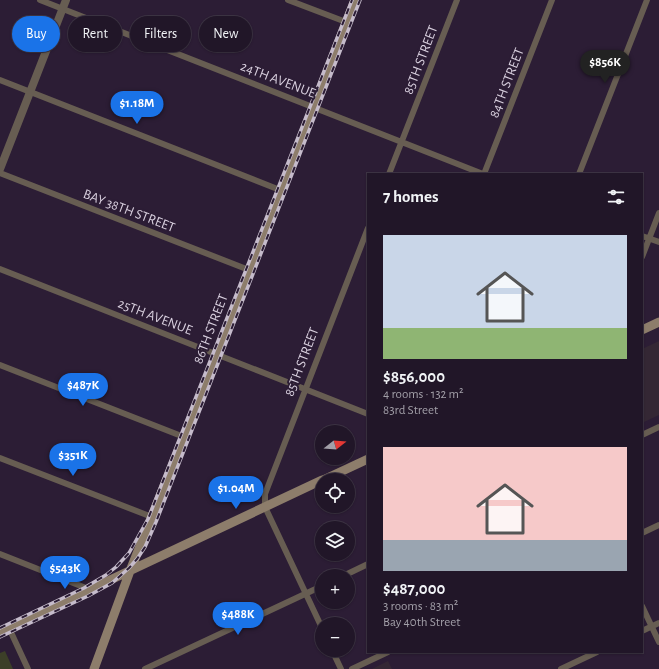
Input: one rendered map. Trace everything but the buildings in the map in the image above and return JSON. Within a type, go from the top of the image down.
[{"type":"main road","name":"86TH STREET","points":[[94,669],[130,571],[217,354],[355,0]]},
{"type":"main road","points":[[643,330],[659,322]]},
{"type":"main road","points":[[337,473],[367,459]]},
{"type":"main road","points":[[0,632],[315,483]]},
{"type":"street","name":"24TH AVENUE","points":[[40,0],[481,173]]},
{"type":"street","points":[[0,169],[66,0]]},
{"type":"street","points":[[288,0],[346,22]]},
{"type":"street","name":"85TH STREET","points":[[389,173],[457,0]]},
{"type":"street","name":"84TH STREET","points":[[484,173],[552,0]]},
{"type":"street","points":[[579,173],[647,0]]},
{"type":"street","points":[[0,80],[280,190]]},
{"type":"street","name":"BAY 38TH STREET","points":[[0,173],[249,270]]},
{"type":"street","points":[[643,254],[659,213]]},
{"type":"street","name":"85TH STREET","points":[[265,507],[265,494],[367,231]]},
{"type":"street","points":[[643,236],[659,242]]},
{"type":"street","name":"25TH AVENUE","points":[[0,269],[367,414]]},
{"type":"street","points":[[0,365],[184,437]]},
{"type":"street","points":[[643,435],[659,427]]},
{"type":"street","points":[[0,458],[152,517]]},
{"type":"street","points":[[265,507],[317,617]]},
{"type":"street","points":[[643,533],[659,525]]},
{"type":"street","points":[[0,554],[90,590]]},
{"type":"street","points":[[355,570],[367,564]]},
{"type":"street","points":[[145,669],[315,590]]},
{"type":"street","points":[[643,608],[659,642]]},
{"type":"street","points":[[643,630],[659,623]]},
{"type":"street","points":[[9,628],[28,669]]},
{"type":"street","points":[[352,669],[386,653]]},
{"type":"street","points":[[561,669],[595,653]]},
{"type":"street","points":[[335,657],[341,669]]},
{"type":"shaded area","points":[[659,341],[659,415],[643,423],[643,349]]},
{"type":"shaded area","points":[[388,661],[392,669],[372,669]]},
{"type":"green space","points":[[5,651],[13,669],[0,669],[0,653]]},
{"type":"railway","points":[[0,628],[84,588],[106,575],[129,553],[148,519],[352,0]]},
{"type":"railway","points":[[0,637],[88,596],[112,583],[129,568],[145,547],[360,0]]}]
